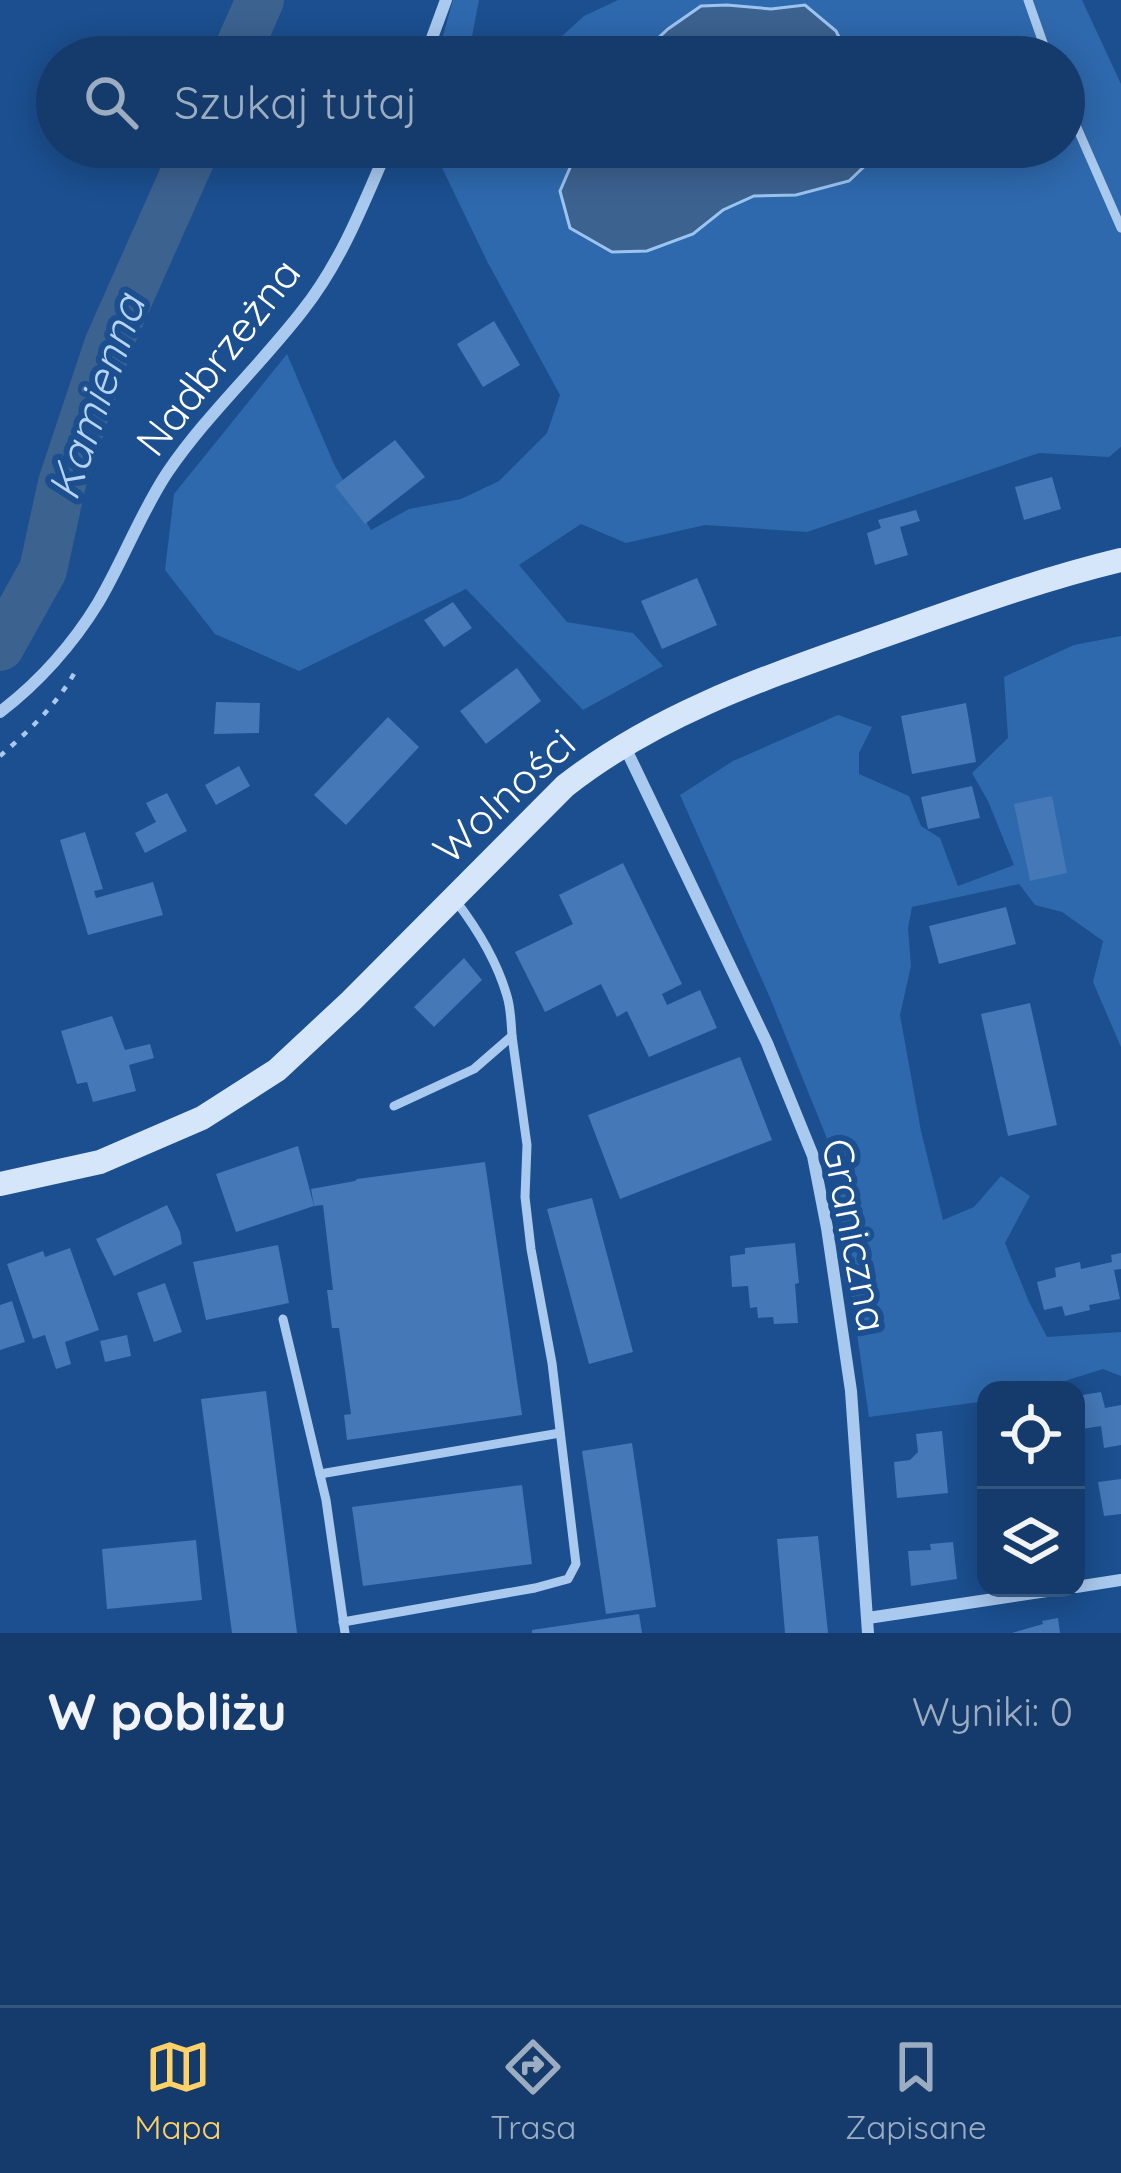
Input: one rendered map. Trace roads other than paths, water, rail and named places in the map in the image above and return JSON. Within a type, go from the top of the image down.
[{"type":"street","points":[[433,36],[446,0]]},
{"type":"street","name":"Nadbrzeżna","points":[[0,712],[68,645],[97,604],[166,474],[306,307],[358,216],[379,168]]},
{"type":"street","name":"Wolności","points":[[0,1184],[100,1162],[202,1118],[277,1070],[565,786],[660,723],[739,687],[1121,560]]},
{"type":"street","name":"Graniczna","points":[[623,744],[767,1043],[813,1156],[851,1391],[868,1626]]},
{"type":"street","points":[[1085,1586],[1121,1580]]},
{"type":"street","points":[[868,1626],[1019,1597]]},
{"type":"lane","points":[[1028,0],[1041,36]]},
{"type":"lane","points":[[1085,146],[1121,228]]},
{"type":"lane","points":[[283,1319],[320,1474],[344,1627],[568,1579],[576,1564],[552,1363],[531,1249],[525,1197],[527,1145],[509,1000],[480,932],[453,896]]},
{"type":"lane","points":[[394,1106],[474,1070],[512,1036]]},
{"type":"lane","points":[[320,1474],[560,1433]]},
{"type":"waterway","name":"Kamienna","points":[[244,36],[260,0]]},
{"type":"waterway","name":"Kamienna","points":[[0,647],[43,570],[62,483],[108,345],[187,168]]}]
